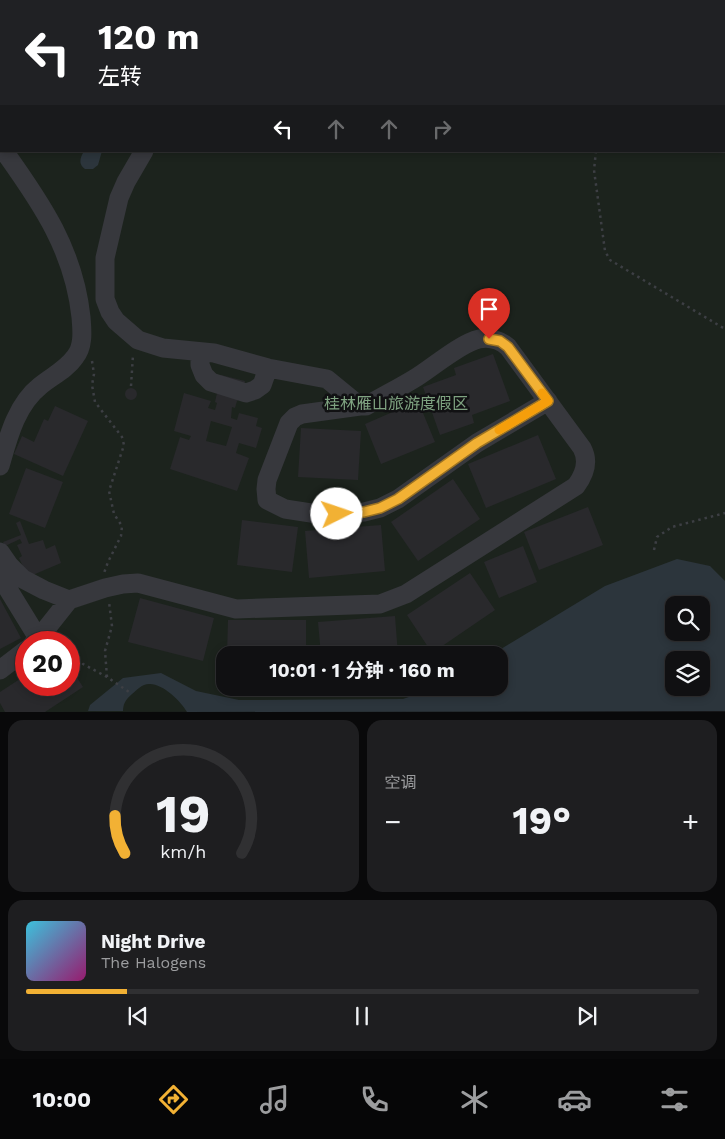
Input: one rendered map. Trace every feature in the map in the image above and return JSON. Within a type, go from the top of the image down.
[{"type":"lane","points":[[0,466],[10,434],[26,400],[40,386],[66,368],[79,352],[82,334],[77,287],[69,260],[44,209],[5,152]]},
{"type":"lane","points":[[143,152],[119,198],[112,223],[104,267],[105,299],[116,321],[138,340],[163,348],[214,354],[268,368],[327,379],[360,406]]},
{"type":"lane","points":[[80,305],[105,299]]},
{"type":"lane","points":[[43,631],[69,600],[123,584],[138,583],[236,609],[380,604],[406,594],[576,486],[586,466],[584,452],[548,401],[508,347],[500,341],[489,339],[479,339],[469,343],[416,378],[366,406],[302,414],[289,423],[267,480],[267,500],[285,509],[324,514],[364,512],[380,508],[398,499],[477,443],[548,401]]},
{"type":"lane","points":[[200,352],[200,365],[204,375],[211,382],[246,392],[255,390],[262,385],[268,368]]},
{"type":"lane","points":[[0,552],[15,572],[23,579],[69,600]]},
{"type":"lane","points":[[1,579],[27,631]]},
{"type":"lane","points":[[0,670],[15,658]]},
{"type":"path","points":[[596,152],[594,170],[605,251],[610,260],[725,329]]},
{"type":"path","points":[[131,386],[133,352],[138,340]]},
{"type":"path","points":[[79,352],[92,360],[94,374],[92,385],[95,402],[122,437],[124,445],[109,491],[114,514],[122,526],[121,536],[108,562],[103,578],[112,626],[105,651],[108,677]]},
{"type":"path","points":[[654,550],[657,537],[672,527],[725,513]]},
{"type":"path","points":[[80,661],[132,694]]},
{"type":"green space","name":"桂林雁山旅游度假区","points":[[0,152],[725,152],[725,711],[0,712]]},
{"type":"shaded area","points":[[84,152],[102,152],[98,165],[93,169],[85,169],[81,165]]},
{"type":"shaded area","points":[[677,559],[710,566],[725,581],[725,711],[187,712],[171,694],[160,686],[146,684],[130,696],[124,704],[123,711],[88,711],[90,705],[123,678],[161,673],[196,691],[239,700],[508,696],[508,646],[506,646],[605,586]]},
{"type":"building","points":[[493,354],[510,401],[472,415],[474,423],[440,435],[423,387],[456,375],[454,368]]},
{"type":"building","points":[[221,375],[245,381],[240,399],[237,401],[235,408],[232,407],[231,418],[237,420],[239,413],[258,418],[256,426],[262,428],[256,448],[239,443],[236,453],[249,458],[237,491],[170,469],[180,437],[189,440],[191,436],[174,431],[184,393],[211,401],[208,408],[215,410],[217,403],[215,402]],"holes":[[[211,421],[232,427],[226,446],[206,441]]]},
{"type":"building","points":[[129,388],[133,388],[137,394],[133,400],[129,400],[125,396],[125,392]]},
{"type":"building","points":[[418,401],[435,442],[381,464],[365,424]]},
{"type":"building","points":[[55,406],[88,421],[63,476],[14,454],[22,436],[34,442],[44,419],[48,421]]},
{"type":"building","points":[[301,428],[361,431],[358,480],[298,477]]},
{"type":"building","points":[[538,435],[556,479],[486,508],[468,464]]},
{"type":"building","points":[[26,468],[63,482],[45,528],[9,514]]},
{"type":"building","points":[[453,479],[480,519],[418,561],[391,522]]},
{"type":"building","points":[[588,507],[603,545],[539,570],[524,532]]},
{"type":"building","points":[[242,520],[298,527],[292,572],[237,565]]},
{"type":"building","points":[[20,521],[29,544],[43,540],[46,549],[55,545],[61,563],[28,577],[19,558],[22,556],[17,545],[22,543],[20,539],[5,546],[3,542],[21,535],[16,523]]},
{"type":"building","points":[[381,525],[385,571],[309,578],[305,531]]},
{"type":"building","points":[[523,546],[537,582],[499,598],[484,562]]},
{"type":"building","points":[[470,573],[495,610],[442,646],[427,646],[407,615]]},
{"type":"building","points":[[140,598],[214,618],[203,661],[128,642]]},
{"type":"building","points":[[0,599],[17,631],[15,631],[15,641],[0,649]]},
{"type":"building","points":[[395,616],[397,646],[320,646],[318,622]]},
{"type":"building","points":[[228,620],[306,620],[306,646],[227,646]]},
{"type":"building","points":[[15,682],[15,696],[69,696],[45,712],[5,712],[0,703],[0,692]]},
{"type":"slow traffic","points":[[499,430],[548,401],[542,393]]},
{"type":"route","points":[[337,514],[364,512],[380,508],[398,499],[477,443],[548,401],[508,347],[500,341],[489,339]]}]
